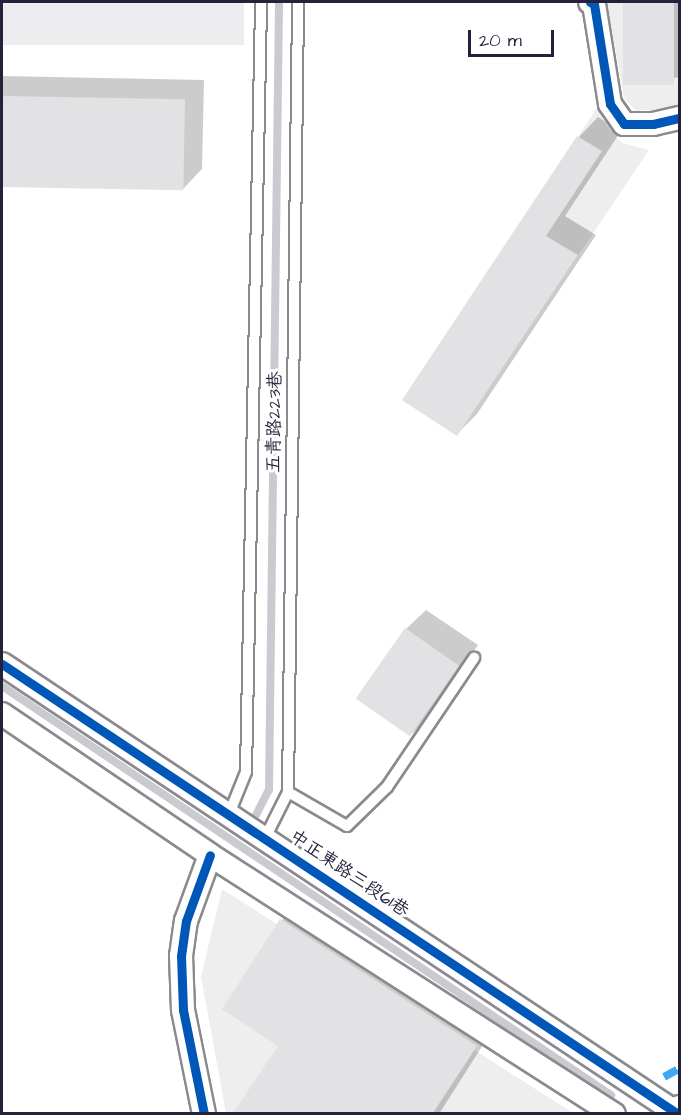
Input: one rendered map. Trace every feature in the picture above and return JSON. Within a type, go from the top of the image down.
[{"type":"street","points":[[590,2],[594,4],[610,104],[624,124],[652,124],[680,118]]},
{"type":"street","name":"中正東路三段61巷","points":[[2,664],[678,1113]]},
{"type":"street","points":[[2,714],[210,855],[614,1113]]},
{"type":"street","points":[[204,1113],[183,1010],[181,956],[186,921],[210,855]]},
{"type":"lane","name":"五青路223巷","points":[[229,814],[246,772],[261,2]]},
{"type":"lane","name":"五青路223巷","points":[[265,838],[288,792],[298,2]]},
{"type":"lane","points":[[288,792],[347,826],[387,787],[474,658]]},
{"type":"shaded area","points":[[2,2],[244,2],[244,45],[2,45]]},
{"type":"shaded area","points":[[607,2],[679,2],[679,108],[636,111],[624,98]]},
{"type":"shaded area","points":[[597,108],[607,127],[622,143],[649,150],[457,436],[402,400]]},
{"type":"shaded area","points":[[222,889],[573,1113],[226,1113],[201,977]]},
{"type":"building","points":[[623,2],[674,2],[674,85],[623,85]]},
{"type":"building","points":[[2,96],[185,99],[183,190],[2,187]]},
{"type":"building","points":[[577,136],[602,151],[546,236],[578,255],[457,436],[402,400]]},
{"type":"building","points":[[405,628],[459,666],[410,736],[356,698]]},
{"type":"building","points":[[280,919],[477,1046],[433,1113],[233,1113],[278,1046],[222,1009]]},
{"type":"waterway","points":[[256,815],[269,790],[279,2]]},
{"type":"waterway","points":[[2,686],[611,1095]]},
{"type":"marked path","points":[[664,1077],[680,1068]]},
{"type":"cycle path","points":[[590,2],[594,4],[610,104],[624,124],[653,124],[680,118]]},
{"type":"cycle path","points":[[2,664],[678,1114]]},
{"type":"cycle path","points":[[204,1114],[183,1010],[181,956],[186,921],[210,855]]}]
